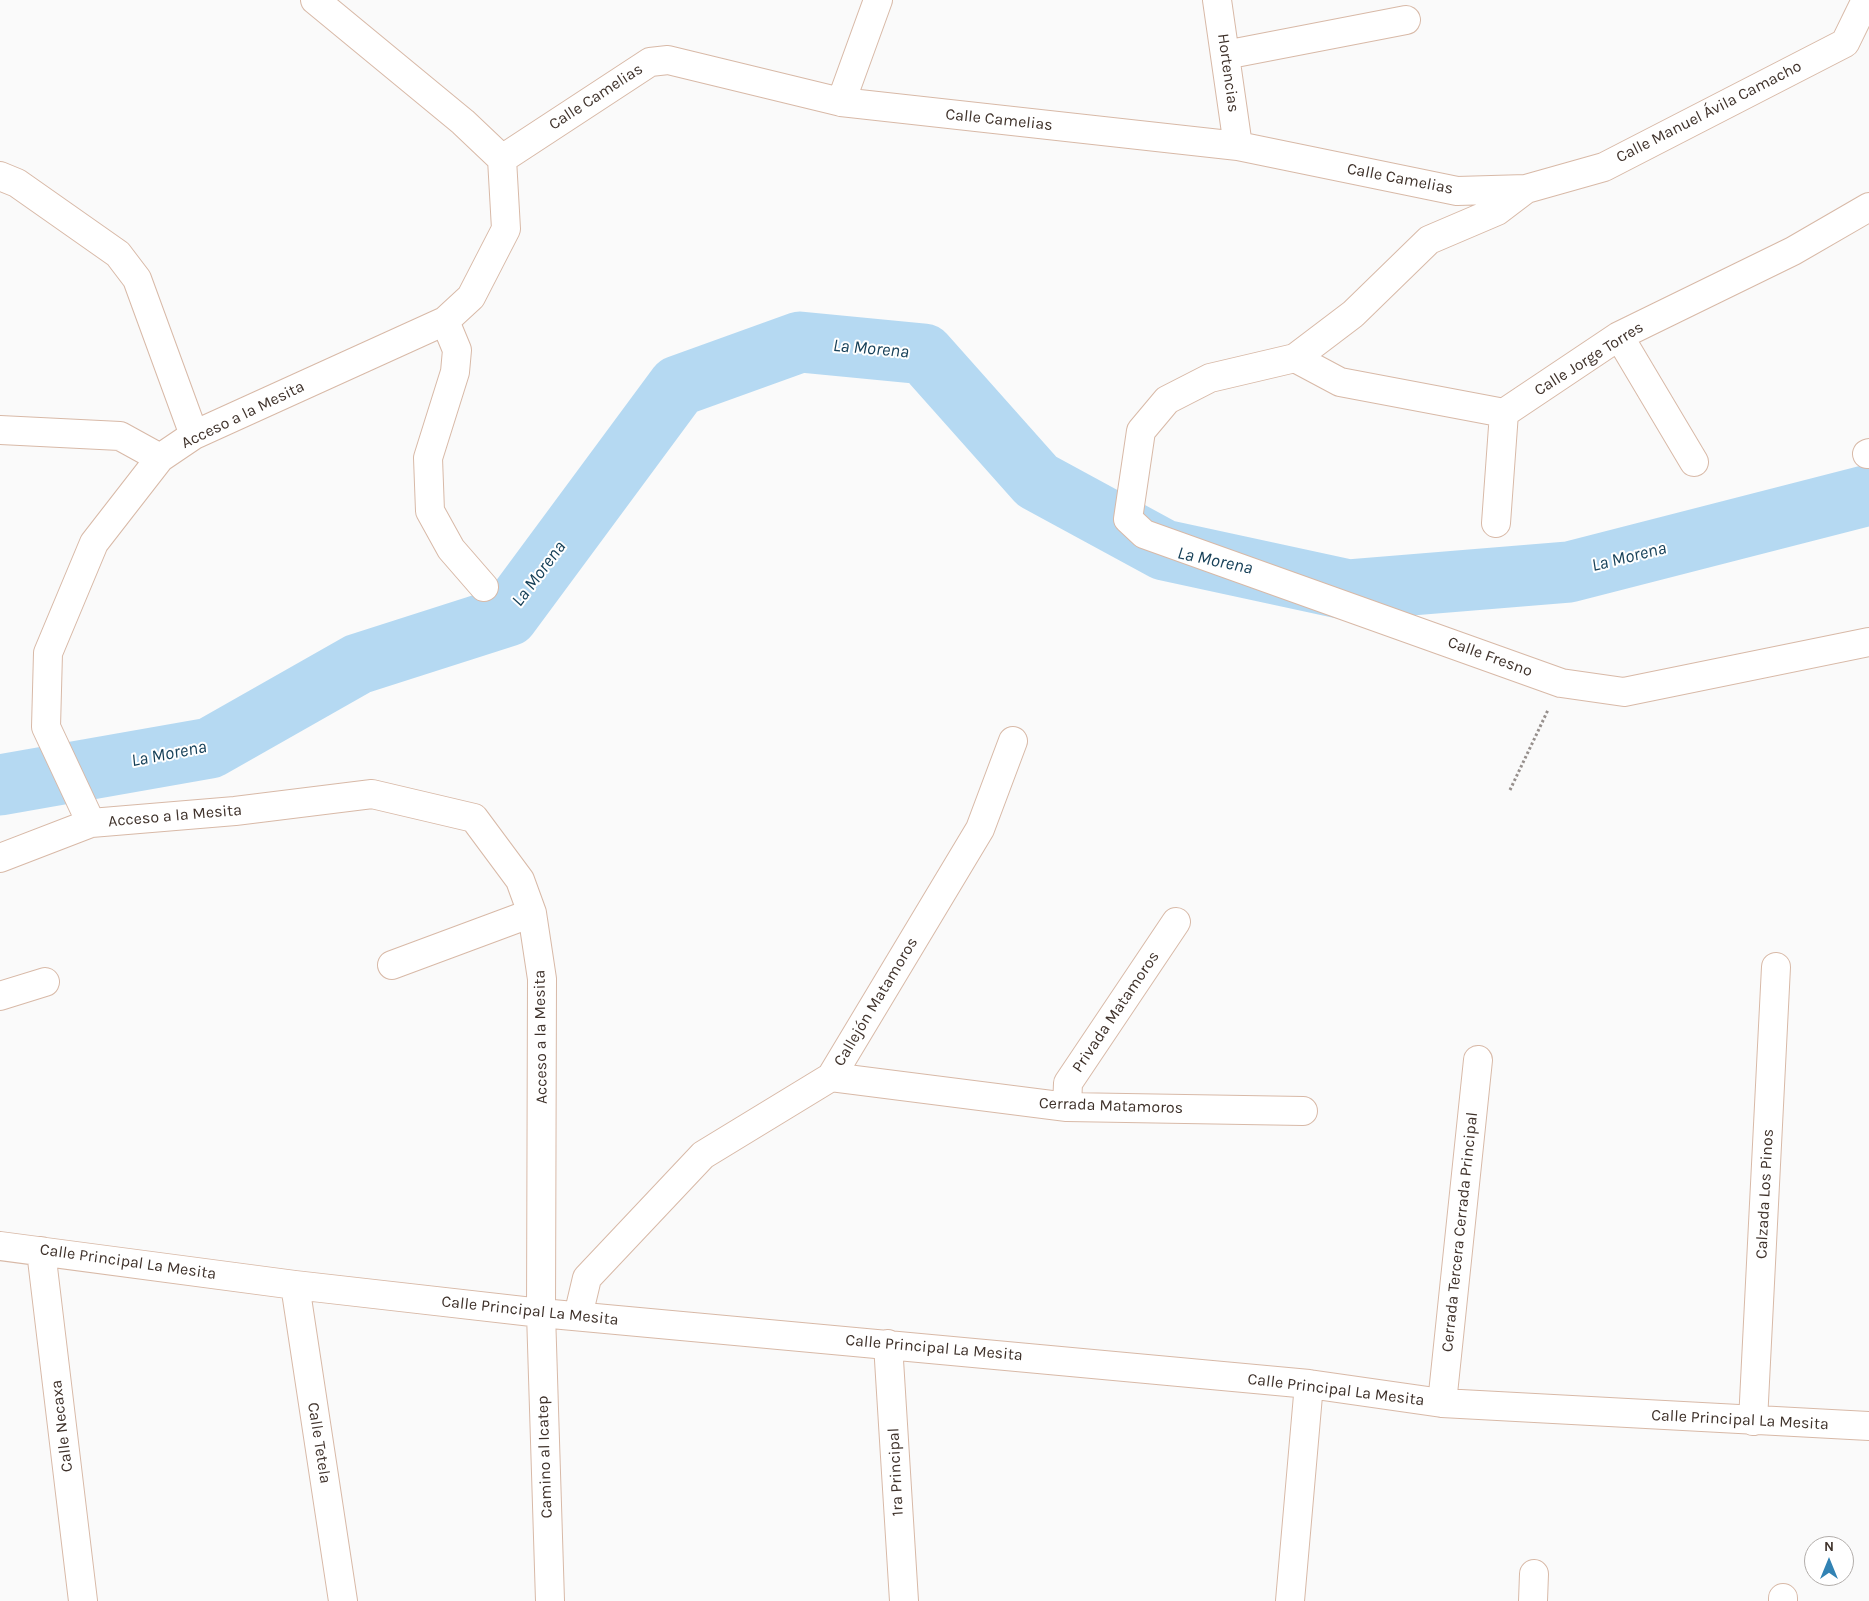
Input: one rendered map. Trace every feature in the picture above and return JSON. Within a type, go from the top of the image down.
[{"type":"street","points":[[315,0],[463,122],[502,159]]},
{"type":"street","points":[[840,102],[878,0]]},
{"type":"street","name":"Hortencias","points":[[1217,0],[1238,146]]},
{"type":"street","name":"Calle Manuel Ávila Camacho","points":[[1526,189],[1604,167],[1845,43],[1866,0]]},
{"type":"street","points":[[1225,55],[1406,20]]},
{"type":"street","name":"Calle Camelias","points":[[502,159],[650,62],[668,60],[840,102],[1238,146],[1457,190],[1526,189]]},
{"type":"street","name":"Acceso a la Mesita","points":[[502,159],[506,229],[471,297],[446,321],[194,435],[160,458],[94,543],[48,654],[46,726],[91,823],[235,811],[372,794],[474,818],[520,880],[532,913],[542,979],[541,1313]]},
{"type":"street","points":[[0,176],[17,183],[118,254],[137,279],[194,435]]},
{"type":"street","points":[[1496,523],[1504,413],[1340,382],[1295,358],[1353,314],[1429,240],[1497,210],[1526,189]]},
{"type":"street","name":"Calle Jorge Torres","points":[[1504,413],[1619,336],[1793,251],[1869,208]]},
{"type":"street","points":[[446,321],[457,350],[455,372],[428,458],[430,511],[451,549],[484,587]]},
{"type":"street","points":[[1619,336],[1694,462]]},
{"type":"street","name":"Calle Fresno","points":[[1295,358],[1210,378],[1167,400],[1141,431],[1128,519],[1144,534],[1561,683],[1624,692],[1869,642]]},
{"type":"street","points":[[0,430],[120,436],[160,458]]},
{"type":"street","name":"Callejón Matamoros","points":[[578,1316],[587,1278],[702,1155],[831,1077],[980,829],[1013,741]]},
{"type":"street","points":[[0,858],[91,823]]},
{"type":"street","points":[[392,964],[532,913]]},
{"type":"street","name":"Privada Matamoros","points":[[1067,1107],[1068,1083],[1176,922]]},
{"type":"street","name":"Calzada Los Pinos","points":[[1753,1421],[1776,967]]},
{"type":"street","points":[[0,996],[45,982]]},
{"type":"street","name":"Cerrada Tercera Cerrada Principal","points":[[1442,1404],[1478,1060]]},
{"type":"street","name":"Cerrada Matamoros","points":[[831,1077],[1067,1107],[1304,1111]]},
{"type":"street","name":"Calle Principal La Mesita","points":[[0,1246],[295,1285],[541,1313],[1309,1384],[1442,1404],[1869,1426]]},
{"type":"street","name":"Calle Necaxa","points":[[41,1250],[83,1601]]},
{"type":"street","name":"Calle Tetela","points":[[295,1285],[343,1601]]},
{"type":"street","name":"Camino al Icatep","points":[[541,1313],[550,1601]]},
{"type":"street","name":"1ra Principal","points":[[888,1344],[904,1601]]},
{"type":"street","points":[[1290,1601],[1309,1384]]},
{"type":"street","points":[[1534,1574],[1534,1601]]},
{"type":"path","points":[[1510,790],[1561,683]]},
{"type":"waterway","name":"La Morena","points":[[0,785],[210,748],[358,664],[508,616],[678,386],[800,342],[924,354],[1037,481],[1164,550],[1349,590],[1569,572],[1869,495]]}]
